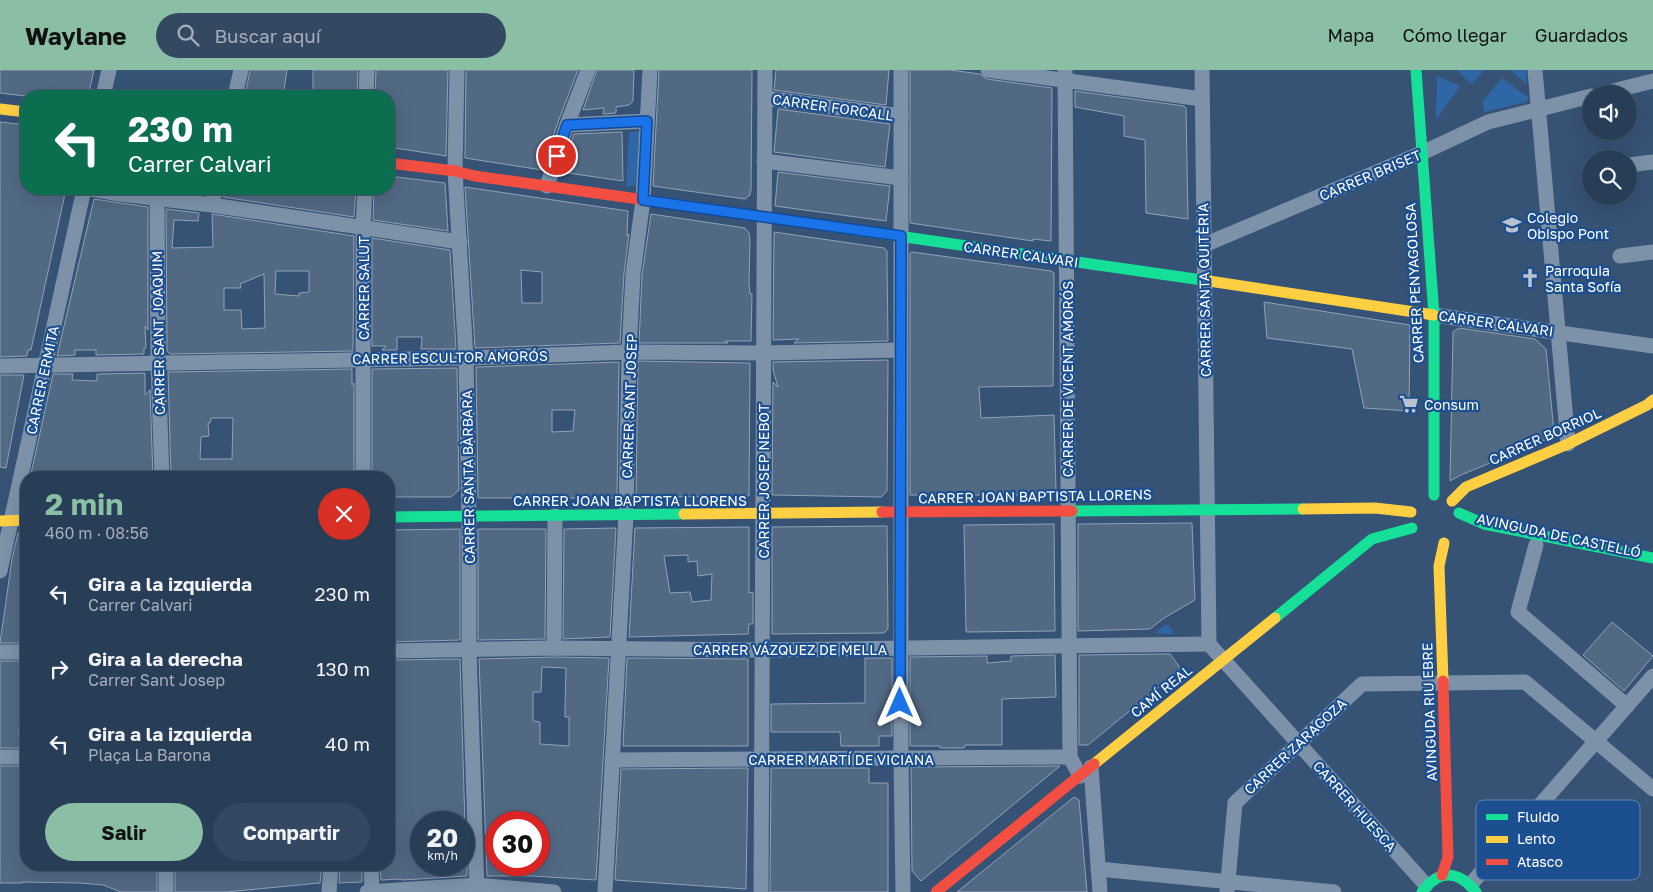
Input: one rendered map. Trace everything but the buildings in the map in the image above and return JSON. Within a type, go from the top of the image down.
[{"type":"street","points":[[104,90],[109,70]]},
{"type":"street","points":[[236,90],[241,70]]},
{"type":"street","points":[[366,90],[367,70]]},
{"type":"street","name":"CARRER SANTA BÀRBARA","points":[[457,70],[456,171],[466,358],[469,516],[468,649],[477,888]]},
{"type":"street","points":[[547,186],[588,70]]},
{"type":"street","name":"CARRER SANT JOSEP","points":[[605,892],[626,515],[633,274],[643,200],[650,70]]},
{"type":"street","name":"CARRER JOSEP NEBOT","points":[[761,892],[765,70]]},
{"type":"street","points":[[901,70],[900,758],[902,892]]},
{"type":"street","points":[[988,70],[1065,75],[1202,99]]},
{"type":"street","name":"CARRER SANTA QUITÈRIA","points":[[1202,70],[1209,644]]},
{"type":"street","name":"CARRER PENYAGOLOSA","points":[[1416,70],[1434,315],[1434,495]]},
{"type":"street","points":[[1535,70],[1568,444]]},
{"type":"street","name":"CARRER DE VICENT AMORÓS","points":[[1065,75],[1070,757],[1085,771]]},
{"type":"street","points":[[1637,85],[1653,81]]},
{"type":"street","name":"CARRER FORCALL","points":[[765,98],[901,116]]},
{"type":"street","name":"CARRER BRISET","points":[[1204,245],[1422,153],[1488,122],[1582,98]]},
{"type":"street","points":[[0,109],[20,111]]},
{"type":"street","points":[[567,125],[647,121]]},
{"type":"street","points":[[764,161],[901,178]]},
{"type":"street","points":[[1637,164],[1653,162]]},
{"type":"street","name":"CARRER CALVARI","points":[[395,164],[456,171],[475,176],[1653,346]]},
{"type":"street","name":"CARRER ERMITA","points":[[23,471],[44,365],[83,195]]},
{"type":"street","name":"CARRER SANT JOAQUIM","points":[[157,195],[158,363],[162,471]]},
{"type":"street","points":[[167,195],[212,204],[460,242]]},
{"type":"street","points":[[212,204],[214,195]]},
{"type":"street","name":"CARRER SALUT","points":[[362,471],[364,195]]},
{"type":"street","points":[[1620,256],[1653,252]]},
{"type":"street","name":"CARRER ESCULTOR AMORÓS","points":[[0,366],[466,358],[630,352],[764,353],[901,350]]},
{"type":"street","name":"CARRER BORRIOL","points":[[1452,501],[1466,488],[1568,444],[1647,405],[1653,400]]},
{"type":"street","name":"CARRER ERMITA","points":[[0,571],[20,485]]},
{"type":"street","points":[[1411,512],[1420,500],[1434,495],[1446,497],[1452,501]]},
{"type":"street","name":"AVINGUDA DE CASTELLÓ","points":[[1452,501],[1460,517],[1484,524],[1653,558]]},
{"type":"street","name":"CARRER JOAN BAPTISTA LLORENS","points":[[395,517],[1375,508],[1411,512]]},
{"type":"street","name":"CAMÍ REAL","points":[[936,892],[1372,539],[1414,532],[1410,520],[1411,512]]},
{"type":"street","points":[[554,648],[556,516]]},
{"type":"street","name":"AVINGUDA DE CASTELLÓ","points":[[1474,532],[1564,552]]},
{"type":"street","points":[[1444,543],[1454,535]]},
{"type":"street","name":"AVINGUDA RIU EBRE","points":[[1440,566],[1431,547],[1444,543],[1440,566],[1448,857],[1442,875]]},
{"type":"street","points":[[1536,545],[1518,612],[1627,706]]},
{"type":"street","points":[[1190,645],[1209,629]]},
{"type":"street","name":"CARRER VÁZQUEZ DE MELLA","points":[[395,651],[554,648],[762,650],[1209,644]]},
{"type":"street","name":"CARRER HUESCA","points":[[1209,644],[1424,888]]},
{"type":"street","points":[[0,652],[20,652]]},
{"type":"street","points":[[1547,800],[1653,676]]},
{"type":"street","name":"CARRER ZARAGOZA","points":[[1227,887],[1235,803],[1362,684],[1525,682],[1653,789]]},
{"type":"street","points":[[0,757],[20,757]]},
{"type":"street","name":"CARRER MARTÍ DE VICIANA","points":[[612,760],[1070,757]]},
{"type":"street","points":[[1085,771],[1100,892]]},
{"type":"street","name":"AVINGUDA RIU EBRE","points":[[1448,857],[1457,876]]},
{"type":"street","points":[[1098,869],[1227,887],[1334,892]]},
{"type":"street","points":[[166,871],[166,892]]},
{"type":"street","points":[[329,892],[331,871]]},
{"type":"street","points":[[371,871],[372,892]]},
{"type":"street","points":[[1424,888],[1433,879],[1442,875],[1457,876],[1473,888]]},
{"type":"street","points":[[366,892],[477,888],[554,892]]},
{"type":"shaded area","points":[[1456,70],[1484,70],[1472,84]]},
{"type":"shaded area","points":[[1510,70],[1526,70],[1527,84]]},
{"type":"shaded area","points":[[1437,76],[1460,86],[1436,120]]},
{"type":"shaded area","points":[[1502,78],[1529,98],[1526,102],[1484,112],[1483,101]]},
{"type":"shaded area","points":[[641,131],[636,185],[626,187],[629,132]]},
{"type":"shaded area","points":[[1165,625],[1170,625],[1169,629],[1173,630],[1173,634],[1155,633]]},
{"type":"traffic: fast","points":[[1416,70],[1434,315],[1434,495]]},
{"type":"traffic: fast","points":[[808,223],[1209,281]]},
{"type":"traffic: fast","points":[[1072,511],[1303,509]]},
{"type":"traffic: fast","points":[[1459,513],[1484,524],[1653,558]]},
{"type":"traffic: fast","points":[[395,517],[684,514]]},
{"type":"traffic: fast","points":[[1275,618],[1372,539],[1412,528]]},
{"type":"traffic: fast","points":[[1422,892],[1435,879],[1449,875],[1462,879],[1476,892]]},
{"type":"traffic: slow","points":[[0,109],[20,111]]},
{"type":"traffic: slow","points":[[1209,281],[1434,315]]},
{"type":"traffic: slow","points":[[1452,501],[1466,487],[1568,444],[1647,405],[1653,400]]},
{"type":"traffic: slow","points":[[1303,509],[1375,508],[1411,512]]},
{"type":"traffic: slow","points":[[684,514],[882,512]]},
{"type":"traffic: slow","points":[[0,521],[20,520]]},
{"type":"traffic: slow","points":[[1443,681],[1439,566],[1444,543]]},
{"type":"traffic: slow","points":[[1094,764],[1275,618]]},
{"type":"traffic: jam","points":[[395,164],[808,223]]},
{"type":"traffic: jam","points":[[882,512],[1072,511]]},
{"type":"traffic: jam","points":[[1442,875],[1448,857],[1443,681]]},
{"type":"traffic: jam","points":[[936,892],[1094,764]]},
{"type":"place","name":"Colegio Obispo Pont","points":[[1512,225]]},
{"type":"place","name":"Parroquia Santa Sofía","points":[[1530,278]]},
{"type":"place","name":"Consum","points":[[1409,404]]},
{"type":"route","points":[[557,156],[567,125],[647,121],[643,200],[901,236],[900,703]]}]
